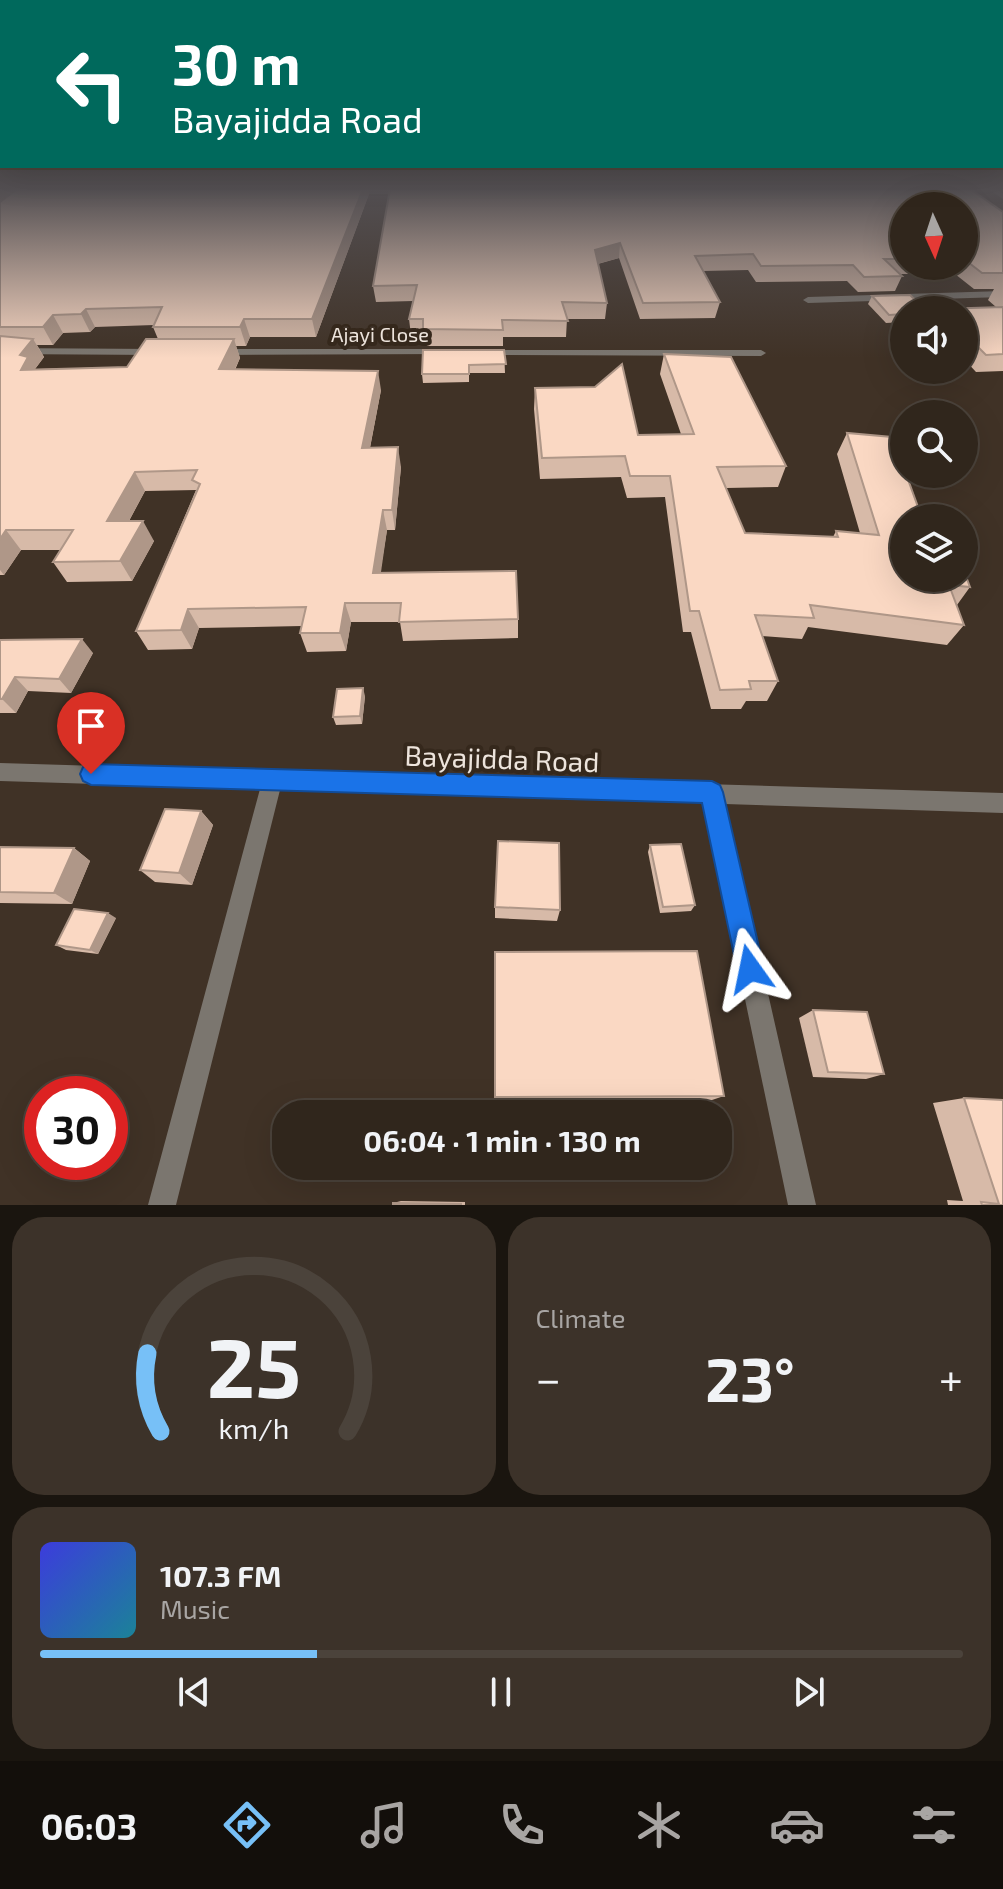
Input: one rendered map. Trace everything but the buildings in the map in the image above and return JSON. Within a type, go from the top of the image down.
[{"type":"street","points":[[808,300],[1003,294]]},
{"type":"street","points":[[0,351],[178,352]]},
{"type":"street","name":"Ajayi Close","points":[[209,352],[761,353]]},
{"type":"street","name":"Bayajidda Road","points":[[0,772],[1003,803]]},
{"type":"street","points":[[162,1205],[273,779]]},
{"type":"street","points":[[712,792],[802,1205]]},
{"type":"route","points":[[91,774],[712,792],[750,969]]}]
